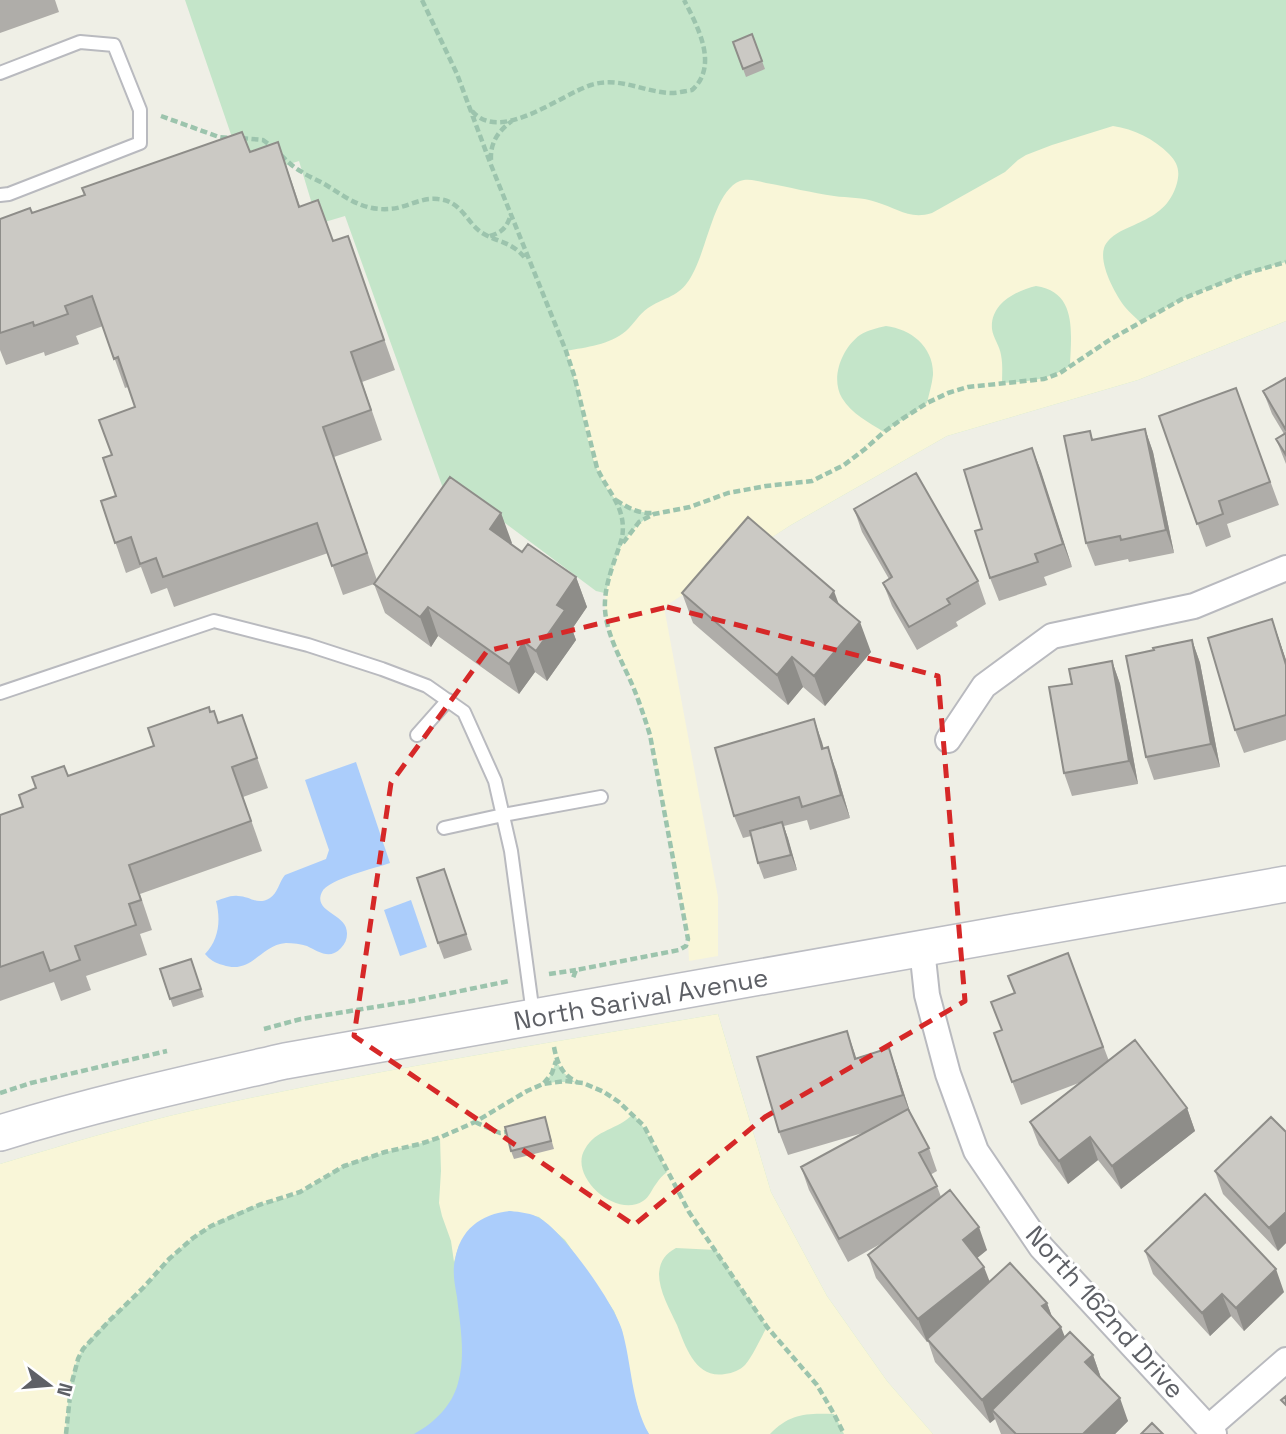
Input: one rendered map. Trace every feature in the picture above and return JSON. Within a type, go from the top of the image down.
[{"type":"street","points":[[948,740],[984,686],[1052,636],[1194,606],[1286,568]]},
{"type":"street","name":"North Sarival Avenue","points":[[0,1133],[126,1097],[272,1064],[1286,884]]},
{"type":"street","name":"North 162nd Drive","points":[[922,949],[928,995],[948,1074],[976,1151],[1041,1247],[1211,1431]]},
{"type":"street","points":[[1211,1431],[1286,1360]]},
{"type":"lane","points":[[0,73],[80,42],[114,45],[140,110],[140,143],[9,194],[0,195]]},
{"type":"lane","points":[[0,693],[214,621],[308,645],[427,686],[464,712],[495,781],[548,1015]]},
{"type":"lane","points":[[416,735],[448,700]]},
{"type":"lane","points":[[444,828],[601,797]]},
{"type":"path","points":[[422,0],[447,51],[566,351],[597,468],[622,516],[624,530],[607,587],[606,617],[622,663],[643,710],[650,735],[688,939],[686,946],[678,950],[576,970],[548,1015],[556,1060],[552,1073],[543,1084]]},
{"type":"path","points":[[469,107],[476,115],[496,123],[512,120],[580,89],[603,82],[669,93],[692,90],[706,69],[705,56],[702,40],[684,0]]},
{"type":"path","points":[[140,110],[219,137],[263,140],[301,172],[357,204],[383,209],[439,199],[459,208],[482,233],[514,246],[529,262]]},
{"type":"path","points":[[491,165],[491,148],[496,137],[512,120]]},
{"type":"path","points":[[491,236],[504,230],[511,213]]},
{"type":"path","points":[[618,553],[639,522],[654,514],[690,507],[729,493],[812,481],[844,465],[884,432],[927,403],[948,393],[968,387],[1028,382],[1060,373],[1111,339],[1182,299],[1244,274],[1286,262]]},
{"type":"path","points":[[616,500],[640,512],[661,513]]},
{"type":"path","points":[[556,1060],[569,1079],[577,1083]]},
{"type":"path","points":[[66,1434],[71,1386],[83,1349],[169,1259],[193,1238],[211,1226],[259,1205],[300,1192],[344,1166],[441,1138],[475,1122],[527,1091],[555,1082],[583,1083],[604,1092],[644,1126],[689,1212],[767,1327],[817,1385],[844,1434]]},
{"type":"path","points":[[491,1113],[488,1124],[492,1130]]},
{"type":"path","points":[[475,1122],[500,1133],[515,1130]]},
{"type":"highlighted area","points":[[667,607],[938,676],[965,1001],[765,1117],[634,1225],[354,1036],[391,783],[487,651]]},
{"type":"green space","points":[[185,0],[1286,0],[1286,321],[1138,380],[947,436],[791,525],[663,607],[596,591],[469,496],[449,505],[345,216],[318,224],[299,161],[267,171],[260,148],[238,155]]},
{"type":"green space","points":[[718,1014],[771,1192],[827,1296],[887,1381],[933,1434],[0,1434],[0,1164],[146,1122],[260,1096]]},
{"type":"sand","points":[[1113,126],[1150,139],[1169,154],[1176,164],[1177,183],[1171,198],[1152,216],[1118,233],[1104,248],[1104,262],[1113,287],[1125,307],[1140,322],[1182,299],[1244,274],[1286,262],[1286,321],[1138,380],[947,436],[791,525],[664,607],[718,897],[718,956],[689,961],[688,939],[650,735],[639,700],[611,636],[606,614],[605,598],[620,550],[633,529],[654,513],[633,510],[623,505],[615,499],[600,476],[590,449],[566,351],[598,345],[619,336],[648,308],[683,288],[700,258],[716,211],[731,187],[740,181],[753,180],[826,195],[866,199],[910,214],[924,215],[1005,172],[1026,155]],"holes":[[[1036,286],[1050,290],[1065,306],[1071,328],[1070,366],[1046,377],[1002,383],[1001,355],[992,329],[992,320],[1005,300]],[[886,326],[904,331],[919,341],[930,356],[933,375],[927,403],[884,432],[851,409],[842,398],[837,382],[843,355],[854,341],[866,332]]]},
{"type":"sand","points":[[718,1014],[771,1192],[827,1296],[887,1381],[933,1434],[844,1434],[834,1414],[807,1414],[792,1418],[770,1434],[649,1434],[642,1423],[634,1395],[622,1331],[614,1311],[565,1240],[539,1217],[509,1211],[459,1245],[454,1262],[451,1241],[439,1203],[440,1138],[348,1164],[299,1193],[244,1210],[194,1237],[102,1326],[82,1351],[71,1380],[66,1434],[0,1434],[0,1164],[146,1122],[260,1096],[391,1070]],"holes":[[[556,1061],[564,1073],[575,1082],[544,1084]],[[633,1114],[652,1142],[667,1172],[658,1180],[645,1200],[632,1205],[608,1200],[598,1192],[583,1171],[582,1160],[585,1149],[595,1137]],[[676,1248],[716,1250],[767,1327],[748,1361],[739,1370],[725,1374],[707,1372],[699,1367],[688,1352],[659,1280],[666,1255]]]},
{"type":"water","points":[[356,762],[390,863],[342,878],[322,892],[322,904],[346,927],[344,945],[337,952],[329,954],[305,945],[286,943],[269,949],[249,963],[233,967],[211,960],[205,954],[218,929],[216,901],[235,896],[265,900],[275,893],[285,875],[326,859],[329,850],[305,780]]},
{"type":"water","points":[[411,900],[427,947],[400,956],[384,910]]},
{"type":"water","points":[[510,1211],[534,1215],[551,1227],[575,1253],[609,1303],[622,1330],[635,1396],[649,1434],[414,1434],[441,1413],[458,1383],[462,1340],[454,1269],[461,1240],[473,1225],[481,1220]]},
{"type":"building","points":[[752,34],[762,61],[743,69],[733,42]]},
{"type":"building","points":[[242,132],[250,152],[278,142],[299,207],[318,200],[333,241],[348,236],[384,340],[351,352],[371,410],[323,427],[367,553],[332,566],[317,523],[163,577],[156,558],[140,564],[131,537],[115,543],[101,501],[116,496],[103,458],[112,455],[99,420],[135,407],[118,357],[114,359],[92,296],[65,306],[68,314],[34,326],[33,322],[0,333],[0,219],[30,208],[32,213],[85,195],[82,188]]},
{"type":"building","points":[[1286,378],[1286,430],[1263,391]]},
{"type":"building","points":[[1236,388],[1270,482],[1219,501],[1223,514],[1197,524],[1159,416]]},
{"type":"building","points":[[1145,429],[1166,530],[1121,540],[1120,536],[1086,543],[1064,436],[1090,431],[1092,440]]},
{"type":"building","points":[[1286,433],[1286,455],[1276,439]]},
{"type":"building","points":[[1032,448],[1063,544],[1035,554],[1038,562],[990,578],[975,531],[982,529],[964,470]]},
{"type":"building","points":[[916,473],[978,581],[947,599],[950,604],[909,627],[883,583],[892,577],[854,509]]},
{"type":"building","points":[[450,477],[501,513],[490,529],[522,552],[528,544],[576,577],[557,605],[565,610],[536,651],[524,642],[509,664],[428,607],[420,617],[374,584]]},
{"type":"building","points":[[748,517],[834,591],[830,597],[860,622],[814,676],[792,657],[777,675],[682,593]]},
{"type":"building","points":[[1272,619],[1286,665],[1286,715],[1235,730],[1208,638]]},
{"type":"building","points":[[1192,640],[1211,744],[1146,757],[1126,656]]},
{"type":"building","points":[[1112,661],[1129,761],[1064,773],[1049,687],[1072,684],[1069,669]]},
{"type":"building","points":[[209,707],[210,712],[214,711],[218,723],[242,715],[257,758],[232,767],[251,821],[129,865],[141,900],[129,904],[136,925],[75,946],[80,960],[50,971],[43,952],[0,967],[0,815],[23,807],[19,795],[36,788],[32,777],[64,766],[68,776],[154,746],[148,728]]},
{"type":"building","points":[[814,719],[822,749],[828,747],[841,795],[802,807],[799,797],[734,816],[715,748]]},
{"type":"building","points":[[782,822],[791,855],[758,863],[750,831]]},
{"type":"building","points":[[444,869],[466,934],[438,943],[417,878]]},
{"type":"building","points":[[1068,953],[1103,1047],[1012,1082],[994,1033],[1002,1030],[991,1002],[1015,993],[1008,976]]},
{"type":"building","points":[[191,959],[201,989],[170,999],[160,969]]},
{"type":"building","points":[[847,1031],[855,1059],[889,1048],[903,1095],[779,1132],[757,1057]]},
{"type":"building","points":[[1135,1040],[1187,1108],[1112,1166],[1090,1137],[1059,1161],[1030,1122]]},
{"type":"building","points":[[908,1109],[929,1148],[919,1153],[937,1186],[839,1239],[801,1167]]},
{"type":"building","points":[[545,1117],[551,1141],[511,1151],[505,1127]]},
{"type":"building","points":[[1271,1117],[1286,1132],[1286,1212],[1269,1228],[1215,1171]]},
{"type":"building","points":[[950,1190],[979,1227],[963,1240],[984,1267],[918,1319],[868,1255]]},
{"type":"building","points":[[1205,1194],[1276,1269],[1236,1308],[1222,1294],[1202,1313],[1145,1251]]},
{"type":"building","points":[[1010,1263],[1047,1303],[1042,1306],[1061,1327],[982,1400],[927,1339]]},
{"type":"building","points":[[1070,1332],[1093,1355],[1085,1362],[1120,1398],[1083,1434],[1016,1434],[992,1410]]},
{"type":"building","points":[[1152,1423],[1163,1434],[1141,1434]]}]
